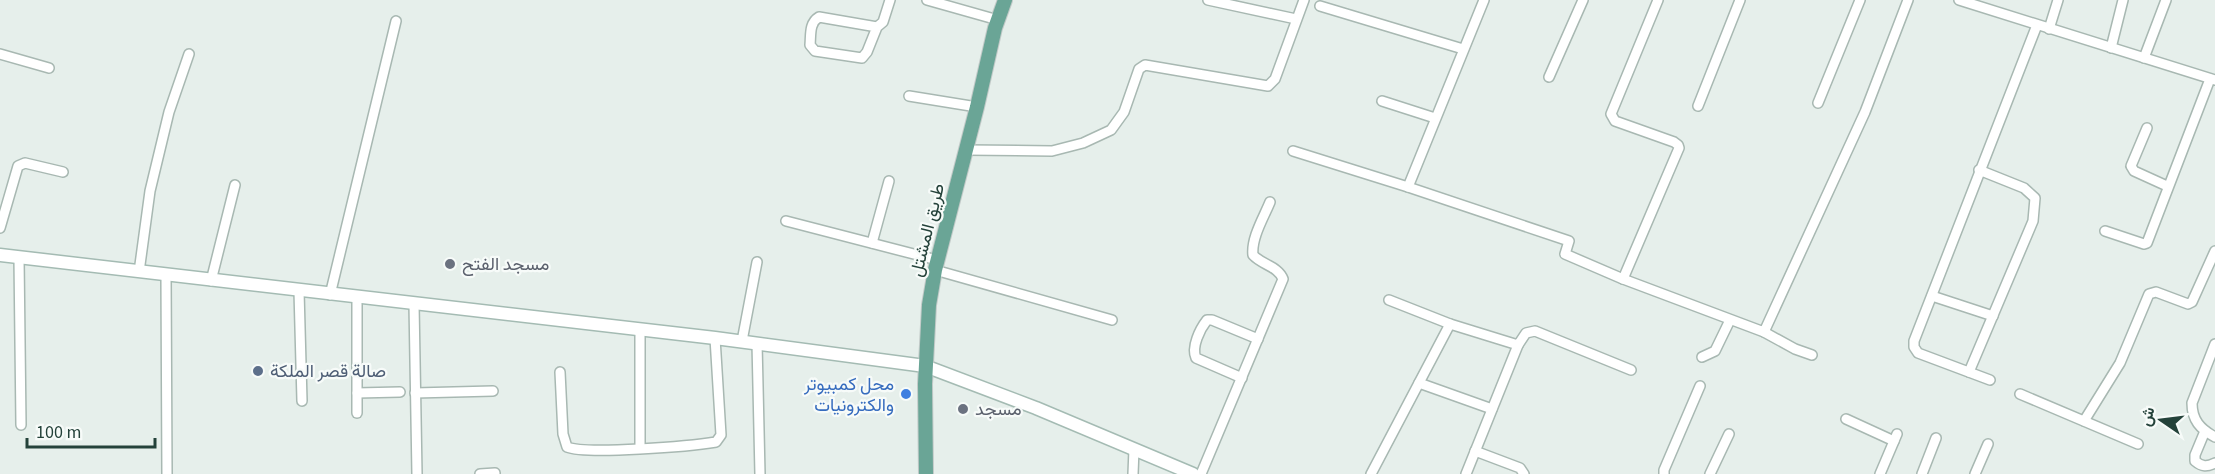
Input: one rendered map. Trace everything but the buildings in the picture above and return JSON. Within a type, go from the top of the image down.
[{"type":"main road","name":"طريق المشتل","points":[[926,474],[925,366],[929,305],[936,265],[1005,0]]},
{"type":"main road","points":[[0,255],[742,341],[925,366],[1016,399],[1193,474]]},
{"type":"street","points":[[877,27],[819,17],[814,19],[811,25],[810,45],[815,51],[862,58],[867,52],[877,27],[883,22],[890,0]]},
{"type":"street","points":[[927,0],[998,20]]},
{"type":"street","points":[[1208,0],[1296,19]]},
{"type":"street","points":[[966,150],[1052,151],[1083,143],[1111,130],[1124,112],[1139,69],[1145,65],[1268,86],[1275,79],[1304,0]]},
{"type":"street","points":[[1408,187],[1484,0]]},
{"type":"street","points":[[1549,77],[1583,0]]},
{"type":"street","points":[[1623,279],[1679,148],[1674,142],[1615,121],[1611,114],[1658,0]]},
{"type":"street","points":[[1698,106],[1740,0]]},
{"type":"street","points":[[1818,103],[1860,0]]},
{"type":"street","points":[[1764,333],[1865,112],[1908,0]]},
{"type":"street","points":[[1959,0],[2213,80],[2167,186],[2147,243],[2105,231]]},
{"type":"street","points":[[2049,29],[2058,0]]},
{"type":"street","points":[[2111,48],[2123,0]]},
{"type":"street","points":[[2144,58],[2166,0]]},
{"type":"street","points":[[1320,6],[1463,49]]},
{"type":"street","points":[[330,295],[396,21]]},
{"type":"street","points":[[1990,380],[1918,353],[1914,347],[1979,170],[2037,25]]},
{"type":"street","points":[[0,54],[49,68]]},
{"type":"street","points":[[139,272],[150,191],[169,112],[189,54]]},
{"type":"street","points":[[909,96],[977,107]]},
{"type":"street","points":[[1382,101],[1435,118]]},
{"type":"street","points":[[2147,128],[2131,166],[2134,171],[2167,186]]},
{"type":"street","points":[[1293,152],[1408,187],[1569,241],[1565,254],[1623,279],[1764,333],[1795,350],[1812,355]]},
{"type":"street","points":[[0,228],[18,166],[24,163],[63,172]]},
{"type":"street","points":[[1969,372],[2034,221],[2036,198],[2024,188],[1979,170]]},
{"type":"street","points":[[872,243],[889,182]]},
{"type":"street","points":[[211,281],[234,185]]},
{"type":"street","points":[[1201,474],[1283,279],[1282,274],[1253,255],[1252,249],[1256,236],[1270,202]]},
{"type":"street","points":[[786,221],[872,243],[1112,320]]},
{"type":"street","points":[[2084,421],[2120,363],[2149,294],[2156,292],[2188,304],[2192,302],[2215,251]]},
{"type":"street","points":[[19,258],[21,425]]},
{"type":"street","points":[[742,341],[757,262]]},
{"type":"street","points":[[166,275],[167,474]]},
{"type":"street","points":[[299,291],[302,401]]},
{"type":"street","points":[[1932,296],[1993,316]]},
{"type":"street","points":[[357,298],[357,413]]},
{"type":"street","points":[[1389,300],[1450,324],[1518,345]]},
{"type":"street","points":[[414,304],[417,474]]},
{"type":"street","points":[[1242,378],[1196,358],[1193,353],[1194,347],[1208,320],[1258,339]]},
{"type":"street","points":[[1702,357],[1715,351],[1730,320]]},
{"type":"street","points":[[1371,474],[1450,324]]},
{"type":"street","points":[[640,329],[640,447]]},
{"type":"street","points":[[1466,474],[1518,345],[1526,333],[1535,331],[1630,370]]},
{"type":"street","points":[[560,372],[563,434],[567,447],[578,450],[600,450],[716,442],[720,438],[715,338]]},
{"type":"street","points":[[757,343],[760,474]]},
{"type":"street","points":[[2215,344],[2192,403],[2192,413],[2196,424],[2215,436]]},
{"type":"street","points":[[1419,383],[1492,409]]},
{"type":"street","points":[[1664,474],[1700,386]]},
{"type":"street","points":[[415,393],[493,391]]},
{"type":"street","points":[[357,393],[400,392]]},
{"type":"street","points":[[2020,394],[2138,444]]},
{"type":"street","points":[[1846,419],[1896,438],[1881,474]]},
{"type":"street","points":[[2205,431],[2195,455],[2195,461],[2200,465],[2208,466],[2215,463]]},
{"type":"street","points":[[1710,474],[1729,434]]},
{"type":"street","points":[[1922,474],[1936,438]]},
{"type":"street","points":[[1975,474],[1988,444]]},
{"type":"street","points":[[1133,474],[1134,449]]},
{"type":"street","points":[[1475,451],[1520,468],[1524,474]]},
{"type":"street","points":[[480,474],[495,473]]},
{"type":"place","name":"مسجد الفتح","points":[[450,264]]},
{"type":"place","name":"صالة قصر الملكة","points":[[258,371]]},
{"type":"place","name":"محل كمبيوتر والكترونيات","points":[[906,394]]},
{"type":"place","name":"مسجد","points":[[963,409]]}]
